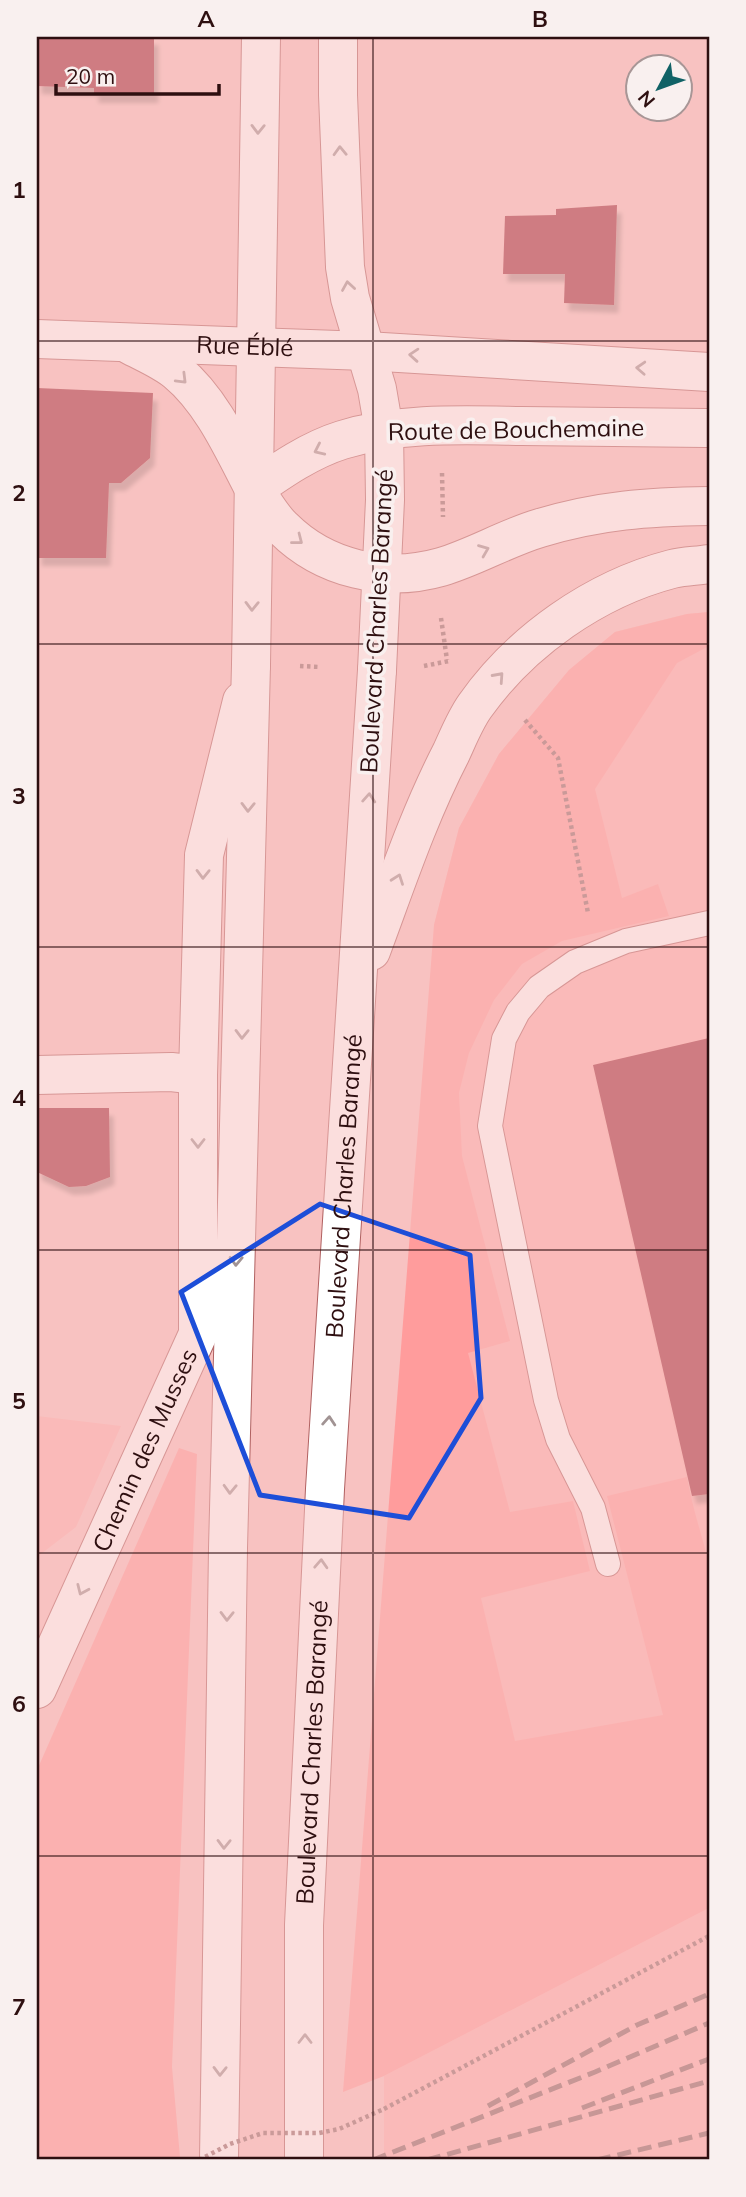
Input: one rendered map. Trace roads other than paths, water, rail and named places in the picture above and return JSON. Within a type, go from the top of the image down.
[{"type":"main road","points":[[219,2160],[228,1562],[251,665],[261,37]]},
{"type":"main road","name":"Boulevard Charles Barangé","points":[[304,2160],[304,1925],[325,1489],[377,670],[401,573],[385,500],[384,430],[377,389],[350,298],[345,267],[338,37]]},
{"type":"main road","name":"Rue Éblé","points":[[37,339],[366,351]]},
{"type":"main road","name":"Rue Éblé","points":[[125,342],[177,372],[206,404],[254,489],[282,527],[305,546],[341,564],[401,573]]},
{"type":"main road","points":[[366,351],[709,372]]},
{"type":"main road","name":"Route de Bouchemaine","points":[[254,489],[295,461],[340,440],[384,430],[477,426],[709,428]]},
{"type":"main road","points":[[401,573],[442,567],[537,529],[587,515],[649,507],[709,506]]},
{"type":"main road","points":[[357,989],[435,783],[474,708],[490,687],[516,658],[568,616],[628,584],[674,569],[709,564]]},
{"type":"main road","points":[[37,1075],[171,1072],[198,1074],[204,855],[251,665]]},
{"type":"main road","name":"Chemin des Musses","points":[[37,1689],[198,1334],[198,1074]]},
{"type":"lane","points":[[608,1564],[593,1508],[558,1439],[546,1400],[490,1126],[504,1040],[518,1012],[539,987],[575,962],[626,941],[709,923]]},
{"type":"railway","points":[[488,2106],[637,2025],[709,1994]]},
{"type":"railway","points":[[373,2160],[595,2072],[709,2023]]},
{"type":"railway","points":[[582,2108],[709,2059]]},
{"type":"railway","points":[[427,2160],[709,2081]]},
{"type":"railway","points":[[597,2160],[709,2133]]}]
